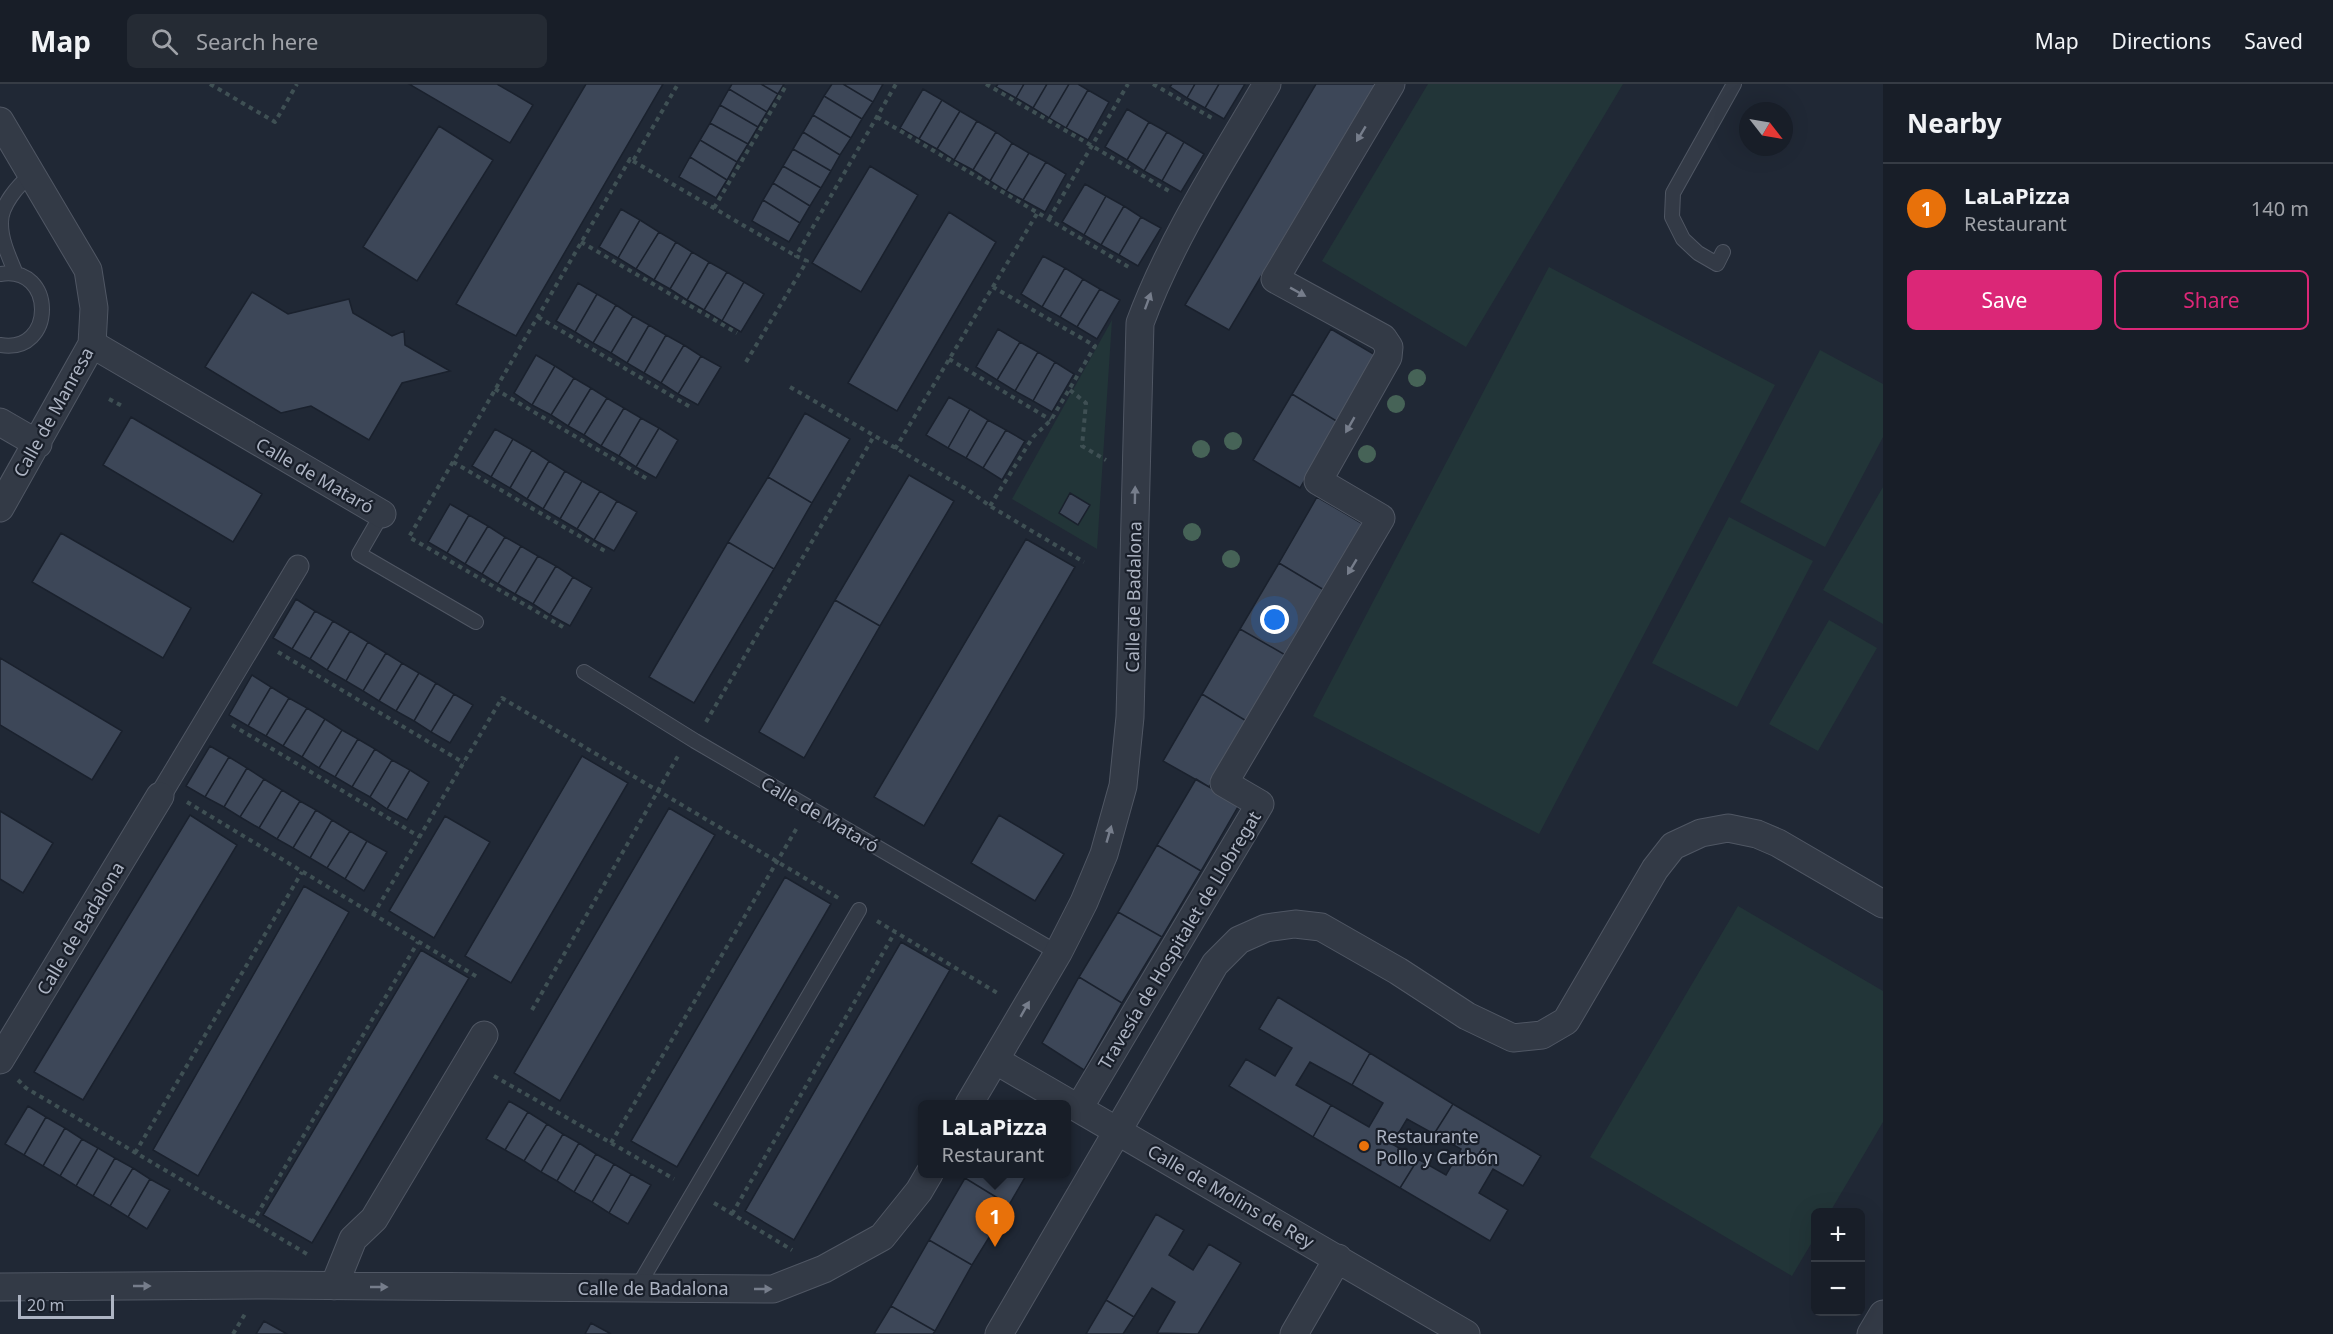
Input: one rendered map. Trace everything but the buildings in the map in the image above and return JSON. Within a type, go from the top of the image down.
[{"type":"street","name":"Calle de Badalona","points":[[971,1100],[1058,952],[1104,854],[1123,786],[1130,717],[1140,323],[1155,283],[1267,84]]},
{"type":"street","name":"Travesía de Hospitalet de Llobregat","points":[[1079,1108],[1260,804],[1224,783],[1381,518],[1318,481],[1389,357],[1389,347],[1383,338],[1275,279],[1390,84]]},
{"type":"street","name":"Calle de Manresa","points":[[0,121],[88,270],[94,308],[92,344],[38,444],[0,508]]},
{"type":"street","name":"Calle de Mataró","points":[[92,344],[382,514]]},
{"type":"street","points":[[0,422],[38,444]]},
{"type":"street","points":[[163,792],[298,566]]},
{"type":"street","name":"Calle de Badalona","points":[[8,1069],[163,792]]},
{"type":"street","points":[[999,1334],[1215,964],[1239,940],[1266,928],[1295,924],[1321,927],[1398,971],[1467,1016],[1513,1038],[1542,1035],[1566,1022],[1655,869],[1673,846],[1701,833],[1728,828],[1757,834],[1778,843],[1883,904]]},
{"type":"street","points":[[334,1286],[353,1239],[374,1218],[484,1035]]},
{"type":"street","name":"Calle de Molins de Rey","points":[[995,1060],[1065,1100]]},
{"type":"street","name":"Calle de Molins de Rey","points":[[1071,1103],[1466,1334]]},
{"type":"street","name":"Calle de Badalona","points":[[0,1287],[334,1286],[773,1289],[824,1269],[882,1237],[919,1191],[926,1178]]},
{"type":"street","points":[[1294,1334],[1338,1258]]},
{"type":"street","points":[[1871,1334],[1883,1314]]},
{"type":"lane","points":[[1723,252],[1717,264],[1698,253],[1683,239],[1672,217],[1673,193],[1734,84]]},
{"type":"lane","points":[[16,274],[0,223],[9,199],[20,184],[32,174]]},
{"type":"lane","points":[[0,274],[16,274],[26,279],[35,287],[44,309],[35,332],[27,340],[15,345],[0,345]]},
{"type":"lane","name":"Calle de Mataró","points":[[382,514],[359,554],[476,622]]},
{"type":"lane","name":"Calle de Mataró","points":[[584,672],[692,739],[1058,952]]},
{"type":"lane","points":[[637,1288],[859,910]]},
{"type":"path","points":[[210,84],[275,122],[297,84]]},
{"type":"path","points":[[633,161],[678,84]]},
{"type":"path","points":[[714,208],[787,84]]},
{"type":"path","points":[[796,256],[896,84]]},
{"type":"path","points":[[986,84],[1196,207]]},
{"type":"path","points":[[1049,219],[1128,84]]},
{"type":"path","points":[[1153,84],[1238,133]]},
{"type":"path","points":[[877,117],[1139,273]]},
{"type":"path","points":[[563,627],[409,537],[630,159],[807,261],[746,362]]},
{"type":"path","points":[[895,449],[1038,212]]},
{"type":"path","points":[[581,242],[737,333]]},
{"type":"path","points":[[990,506],[1033,437],[1051,420],[1095,346],[993,287]]},
{"type":"path","points":[[538,317],[692,408]]},
{"type":"path","points":[[949,359],[1051,420]]},
{"type":"path","points":[[790,387],[968,490],[990,506],[1084,562]]},
{"type":"path","points":[[495,389],[649,480]]},
{"type":"path","points":[[1070,390],[1086,403],[1082,446],[1135,477]]},
{"type":"path","points":[[109,399],[124,407]]},
{"type":"path","points":[[532,1010],[658,791],[692,739],[874,436]]},
{"type":"path","points":[[453,462],[605,552]]},
{"type":"path","points":[[254,638],[464,762]]},
{"type":"path","points":[[373,915],[502,698],[1003,996]]},
{"type":"path","points":[[210,712],[420,837]]},
{"type":"path","points":[[163,792],[479,978]]},
{"type":"path","points":[[611,1143],[809,808]]},
{"type":"path","points":[[135,1153],[302,872]]},
{"type":"path","points":[[732,1214],[895,932]]},
{"type":"path","points":[[252,1223],[418,942]]},
{"type":"path","points":[[8,1069],[26,1088],[314,1258]]},
{"type":"path","points":[[494,1076],[824,1269]]},
{"type":"path","points":[[234,1334],[248,1310]]},
{"type":"green space","points":[[1428,84],[1623,84],[1466,347],[1322,261]]},
{"type":"green space","points":[[1549,267],[1775,385],[1539,834],[1313,716]]},
{"type":"green space","points":[[1112,320],[1097,549],[1012,499]]},
{"type":"green space","points":[[1820,350],[1883,384],[1883,437],[1825,547],[1740,502]]},
{"type":"green space","points":[[1883,487],[1883,624],[1823,590]]},
{"type":"green space","points":[[1729,517],[1813,561],[1737,707],[1652,663]]},
{"type":"green space","points":[[1829,620],[1877,648],[1818,751],[1769,724]]},
{"type":"green space","points":[[1738,906],[1883,991],[1883,1122],[1832,1208],[1811,1208],[1811,1244],[1792,1276],[1590,1157]]},
{"type":"place","name":"Restaurante Pollo y Carbón","points":[[1364,1146]]},
{"type":"place","name":"LaLaPizza","points":[[995,1247]]}]
